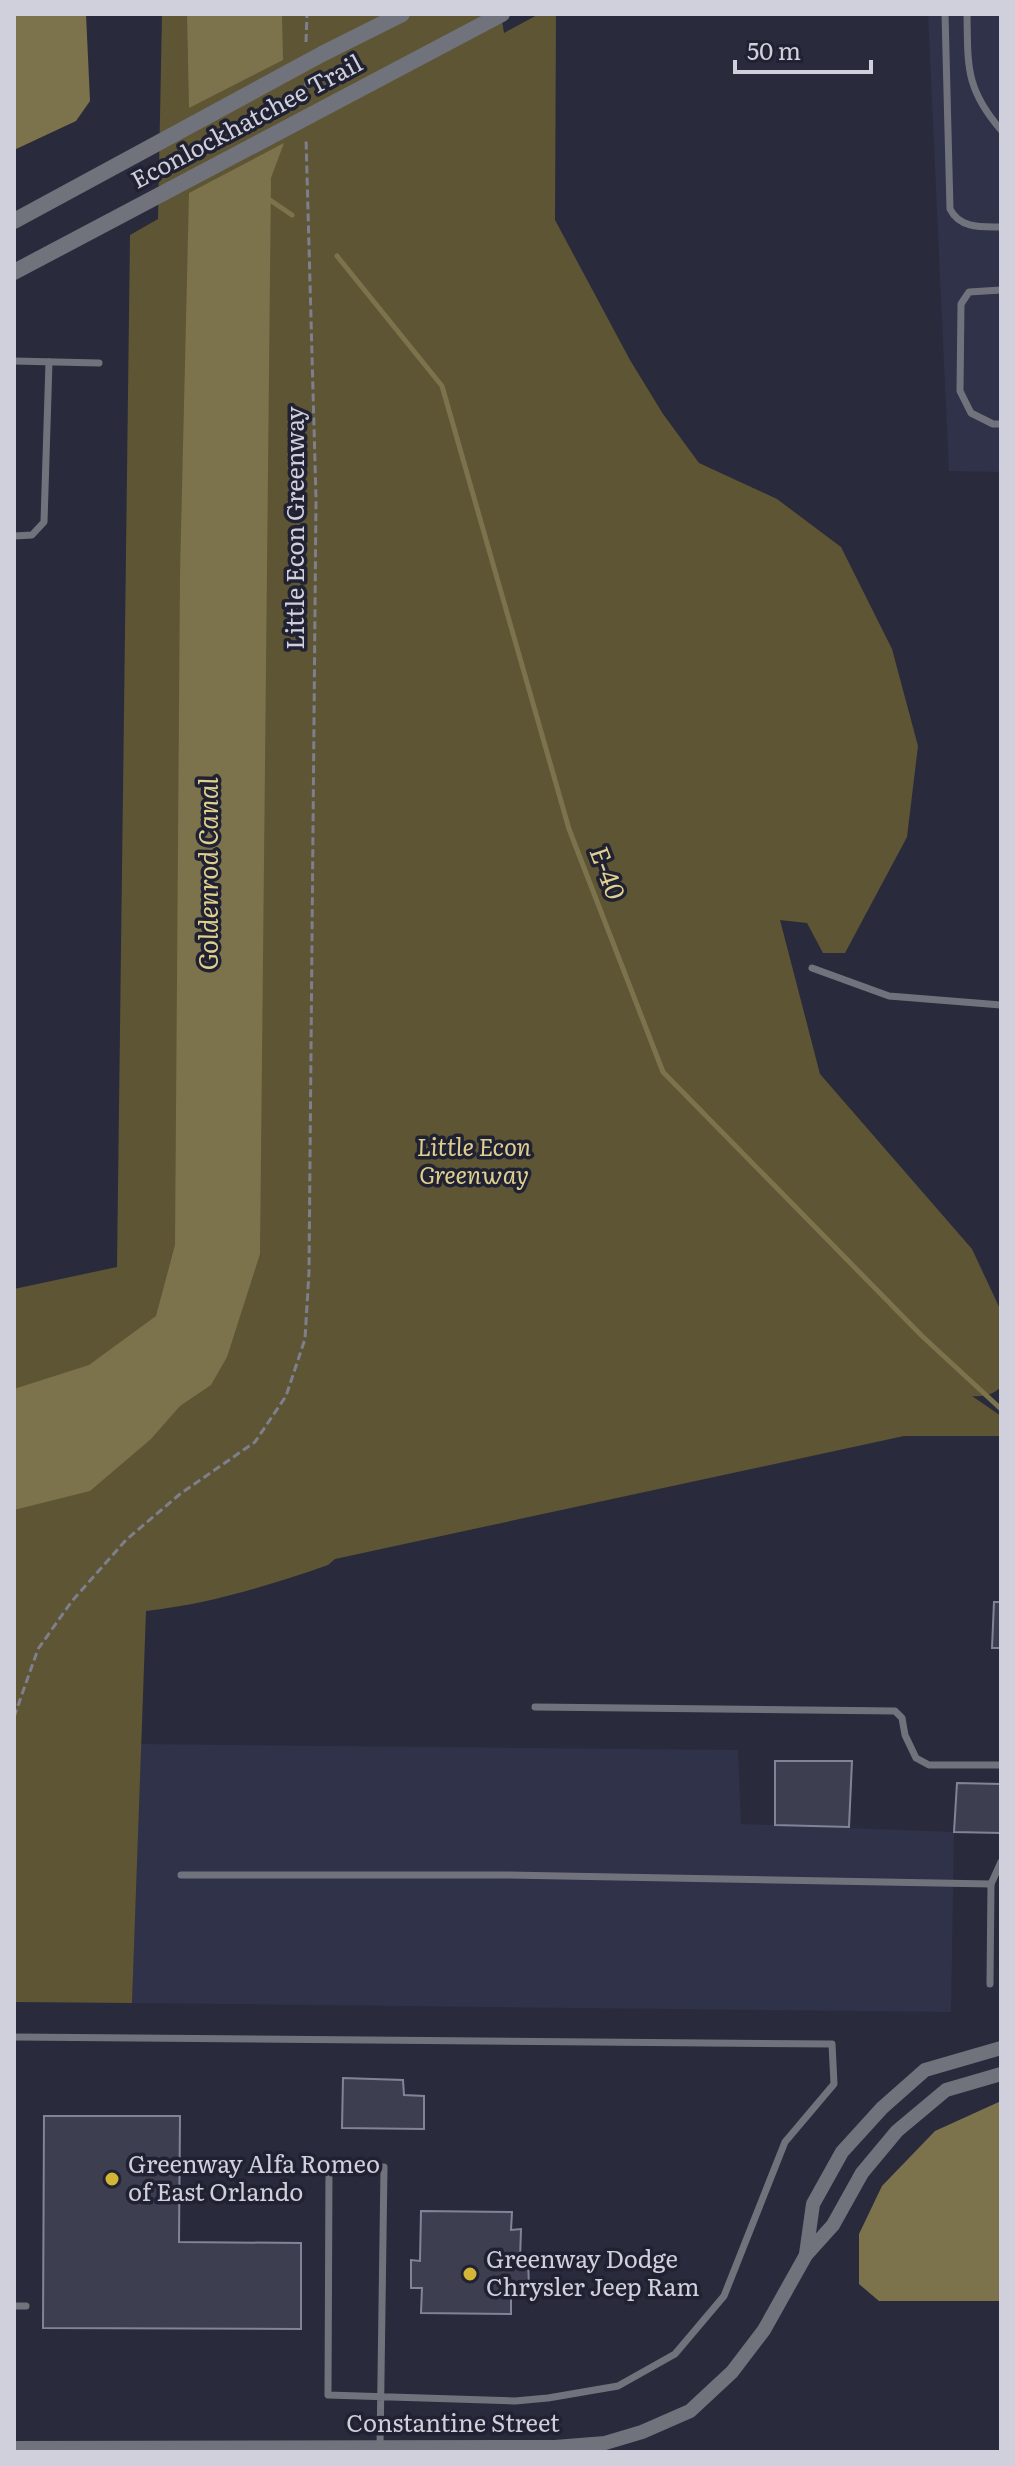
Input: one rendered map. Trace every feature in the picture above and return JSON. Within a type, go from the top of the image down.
[{"type":"street","name":"Econlockhatchee Trail","points":[[14,221],[402,14]]},
{"type":"street","name":"Econlockhatchee Trail","points":[[14,272],[502,14]]},
{"type":"street","name":"Constantine Street","points":[[806,2255],[813,2204],[842,2152],[882,2108],[925,2070],[1001,2048]]},
{"type":"street","name":"Constantine Street","points":[[14,2448],[380,2447],[475,2450],[605,2443],[642,2432],[690,2411],[732,2372],[764,2330],[806,2255],[833,2225],[862,2173],[897,2131],[946,2090],[1001,2074]]},
{"type":"lane","points":[[945,14],[950,209],[964,223],[1001,227]]},
{"type":"lane","points":[[967,14],[970,78],[975,94],[999,127]]},
{"type":"lane","points":[[999,127],[1001,114]]},
{"type":"lane","points":[[1001,290],[969,292],[961,304],[960,391],[971,413],[993,424],[1001,424]]},
{"type":"lane","points":[[14,361],[99,363]]},
{"type":"lane","points":[[14,536],[32,535],[44,522],[49,362]]},
{"type":"lane","points":[[812,968],[889,996],[1001,1005]]},
{"type":"lane","points":[[535,1707],[895,1711],[902,1718],[905,1735],[916,1758],[929,1765],[1001,1765]]},
{"type":"lane","points":[[990,1984],[991,1884],[1001,1862]]},
{"type":"lane","points":[[181,1875],[504,1875],[991,1884]]},
{"type":"lane","points":[[14,2037],[832,2044],[834,2084],[785,2142],[724,2296],[675,2354],[618,2386],[515,2401],[381,2397],[328,2395],[329,2167],[384,2167],[381,2397],[380,2447]]},
{"type":"lane","points":[[14,2306],[26,2306]]},
{"type":"path","points":[[306,41],[307,14]]},
{"type":"path","points":[[306,69],[314,111]]},
{"type":"path","name":"Little Econ Greenway","points":[[14,1717],[38,1649],[72,1601],[126,1540],[180,1494],[255,1442],[286,1396],[305,1339],[309,1272],[316,515],[306,125]]},
{"type":"shaded area","points":[[928,14],[1001,14],[1001,472],[949,471]]},
{"type":"shaded area","points":[[141,1744],[738,1750],[741,1824],[954,1832],[951,2012],[132,2003]]},
{"type":"green space","name":"Little Econ Greenway","points":[[162,14],[501,14],[504,33],[539,14],[556,14],[555,220],[630,360],[663,414],[699,463],[777,499],[841,547],[892,649],[918,746],[907,837],[845,953],[823,953],[807,923],[780,920],[820,1074],[972,1249],[1001,1311],[1001,1387],[987,1395],[972,1396],[1001,1416],[1001,1436],[904,1436],[335,1559],[328,1565],[238,1593],[146,1611],[132,2003],[14,2002],[14,1289],[117,1267],[130,235],[158,219]]},
{"type":"water","points":[[14,14],[86,14],[90,101],[76,121],[14,150]]},
{"type":"water","points":[[187,14],[282,14],[283,60],[189,108]]},
{"type":"water","name":"Goldenrod Canal","points":[[284,143],[271,178],[260,1254],[227,1357],[211,1385],[180,1406],[151,1439],[90,1491],[14,1510],[14,1389],[89,1365],[156,1316],[175,1245],[180,574],[189,193]]},
{"type":"water","points":[[1001,2101],[1001,2301],[879,2301],[859,2284],[859,2234],[882,2186],[935,2131]]},
{"type":"building","points":[[994,1602],[1001,1602],[1001,1648],[992,1648]]},
{"type":"building","points":[[775,1761],[852,1761],[849,1827],[775,1825]]},
{"type":"building","points":[[957,1783],[1001,1784],[1001,1833],[954,1832]]},
{"type":"building","points":[[343,2078],[403,2080],[404,2095],[424,2096],[424,2129],[342,2128]]},
{"type":"building","name":"Greenway Alfa Romeo of East Orlando","points":[[44,2116],[180,2116],[179,2242],[301,2243],[301,2329],[43,2328]]},
{"type":"building","name":"Greenway Dodge Chrysler Jeep Ram","points":[[421,2211],[512,2212],[511,2230],[521,2229],[520,2260],[528,2260],[529,2287],[511,2286],[511,2314],[421,2313],[422,2288],[411,2288],[411,2260],[420,2261]]},
{"type":"waterway","name":"E-40","points":[[267,198],[292,215]]},
{"type":"waterway","name":"E-40","points":[[337,256],[442,386],[569,829],[663,1072],[922,1336],[1001,1409]]},
{"type":"place","name":"Greenway Alfa Romeo of East Orlando","points":[[112,2179]]},
{"type":"place","name":"Greenway Dodge Chrysler Jeep Ram","points":[[470,2274]]}]
